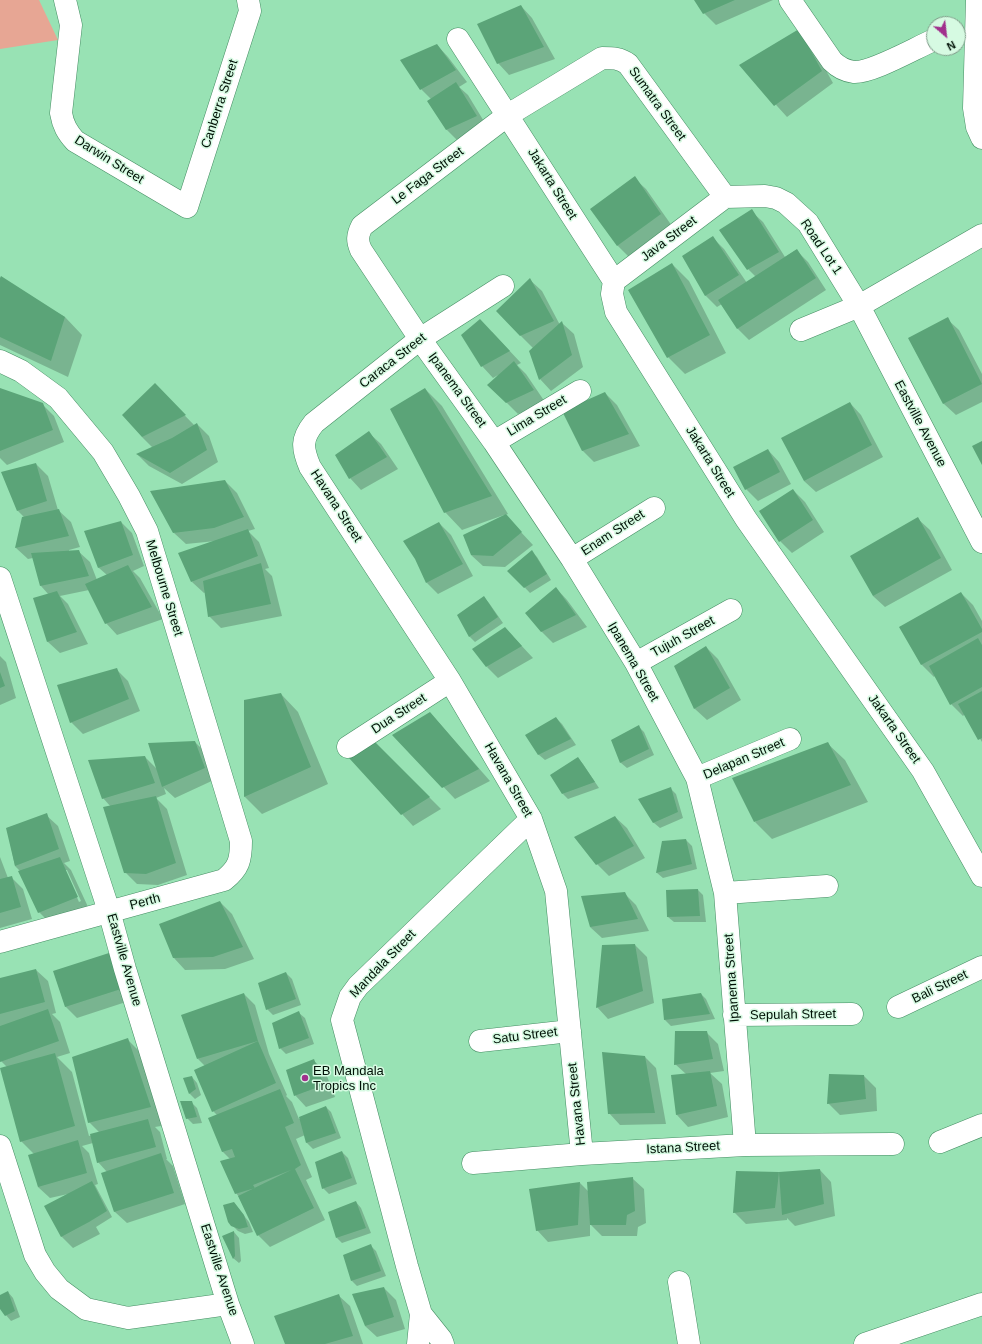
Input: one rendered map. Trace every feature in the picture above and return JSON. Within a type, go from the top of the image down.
[{"type":"street","name":"Darwin Street","points":[[65,0],[71,25],[60,114],[67,132],[75,141],[187,207]]},
{"type":"street","name":"Canberra Street","points":[[187,207],[250,11],[248,0]]},
{"type":"street","points":[[790,0],[832,61],[840,68],[853,72],[868,71],[926,44]]},
{"type":"street","points":[[970,16],[974,108],[977,127],[982,138]]},
{"type":"street","name":"Jakarta Street","points":[[458,39],[614,281],[613,298],[616,312],[746,519],[923,771],[982,876]]},
{"type":"street","name":"Sumatra Street","points":[[508,115],[602,58],[622,60],[628,64],[725,197]]},
{"type":"street","name":"Le Faga Street","points":[[357,241],[358,234],[362,226],[508,115]]},
{"type":"street","name":"Road Lot 1","points":[[725,197],[765,196],[776,198],[786,203],[808,223],[859,306]]},
{"type":"street","name":"Java Street","points":[[614,281],[725,197]]},
{"type":"street","points":[[801,330],[859,306],[982,235]]},
{"type":"street","name":"Ipanema Street","points":[[357,241],[361,250],[420,339],[494,442],[572,559],[636,663],[697,778],[725,893],[745,1145]]},
{"type":"street","name":"Caraca Street","points":[[304,453],[304,442],[314,423],[420,339],[503,286]]},
{"type":"street","name":"Eastville Avenue","points":[[859,306],[982,542]]},
{"type":"street","name":"Melbourne Street","points":[[0,361],[21,371],[58,398],[103,452],[129,496],[147,531],[241,841],[241,856],[238,865]]},
{"type":"street","name":"Lima Street","points":[[494,442],[580,391]]},
{"type":"street","name":"Havana Street","points":[[304,453],[310,467],[450,681],[531,819],[556,891],[582,1154]]},
{"type":"street","name":"Enam Street","points":[[572,559],[654,508]]},
{"type":"street","name":"Eastville Avenue","points":[[0,578],[109,911],[125,970],[228,1304],[243,1344]]},
{"type":"street","name":"Tujuh Street","points":[[636,663],[731,610]]},
{"type":"street","name":"Dua Street","points":[[348,746],[450,681]]},
{"type":"street","name":"Delapan Street","points":[[697,778],[790,739]]},
{"type":"street","name":"Mandala Street","points":[[421,1314],[342,1020],[350,997],[358,986],[531,819]]},
{"type":"street","name":"Perth","points":[[0,942],[224,880],[232,874],[238,865]]},
{"type":"street","points":[[725,893],[827,886]]},
{"type":"street","name":"Bali Street","points":[[898,1007],[982,967]]},
{"type":"street","name":"Sepulah Street","points":[[734,1015],[852,1014]]},
{"type":"street","name":"Satu Street","points":[[480,1041],[570,1031]]},
{"type":"street","points":[[940,1142],[982,1125]]},
{"type":"street","name":"Istana Street","points":[[473,1163],[582,1154],[745,1145],[893,1144]]},
{"type":"street","points":[[0,1146],[8,1196],[35,1255],[45,1272],[59,1289],[86,1309],[128,1318],[228,1304]]},
{"type":"street","points":[[678,1282],[689,1344]]},
{"type":"street","points":[[865,1344],[982,1304]]},
{"type":"street","points":[[418,1344],[421,1314]]},
{"type":"street","points":[[421,1314],[441,1339],[443,1344]]},
{"type":"shaded area","points":[[0,0],[39,0],[58,40],[0,49]]},
{"type":"building","points":[[694,0],[735,0],[703,14]]},
{"type":"building","points":[[521,5],[544,47],[497,64],[477,24]]},
{"type":"building","points":[[799,29],[822,71],[774,106],[739,65]]},
{"type":"building","points":[[437,44],[456,70],[420,90],[400,60]]},
{"type":"building","points":[[456,82],[477,116],[446,130],[427,101]]},
{"type":"building","points":[[635,176],[661,214],[617,246],[590,209]]},
{"type":"building","points":[[752,209],[779,252],[747,270],[719,230]]},
{"type":"building","points":[[713,236],[739,275],[705,296],[682,256]]},
{"type":"building","points":[[797,249],[816,278],[737,329],[718,300]]},
{"type":"building","points":[[672,263],[710,335],[667,358],[628,290]]},
{"type":"building","points":[[1,276],[65,317],[51,361],[0,337]]},
{"type":"building","points":[[530,278],[554,321],[520,336],[496,311]]},
{"type":"building","points":[[948,317],[982,384],[943,404],[908,338]]},
{"type":"building","points":[[480,319],[510,351],[481,367],[461,335]]},
{"type":"building","points":[[562,321],[572,355],[539,380],[529,351]]},
{"type":"building","points":[[514,361],[534,390],[506,403],[487,385]]},
{"type":"building","points":[[155,383],[186,415],[142,437],[122,415]]},
{"type":"building","points":[[0,388],[43,403],[53,430],[0,451]]},
{"type":"building","points":[[425,388],[492,496],[444,513],[390,409]]},
{"type":"building","points":[[605,392],[629,434],[582,451],[562,411]]},
{"type":"building","points":[[850,402],[872,445],[804,481],[781,438]]},
{"type":"building","points":[[197,423],[207,450],[170,473],[136,454],[172,438]]},
{"type":"building","points":[[369,431],[387,457],[349,479],[335,455]]},
{"type":"building","points":[[982,441],[982,465],[972,446]]},
{"type":"building","points":[[768,449],[780,472],[745,490],[733,467]]},
{"type":"building","points":[[36,463],[47,501],[17,511],[1,472]]},
{"type":"building","points":[[225,480],[244,517],[214,528],[173,533],[150,491]]},
{"type":"building","points":[[793,489],[813,520],[779,542],[759,511]]},
{"type":"building","points":[[59,509],[69,536],[15,548],[22,517]]},
{"type":"building","points":[[506,514],[522,532],[493,556],[471,555],[463,535]]},
{"type":"building","points":[[918,517],[941,558],[873,596],[850,556]]},
{"type":"building","points":[[121,521],[133,555],[98,568],[84,531]]},
{"type":"building","points":[[439,522],[463,564],[426,583],[415,559],[403,541]]},
{"type":"building","points":[[248,529],[258,556],[191,582],[178,553]]},
{"type":"building","points":[[79,550],[89,576],[40,586],[31,553]]},
{"type":"building","points":[[532,550],[547,574],[524,588],[507,571]]},
{"type":"building","points":[[261,563],[271,604],[208,617],[203,581]]},
{"type":"building","points":[[128,565],[152,607],[105,624],[85,584]]},
{"type":"building","points":[[556,587],[576,615],[541,632],[525,613]]},
{"type":"building","points":[[57,591],[77,632],[47,642],[33,598]]},
{"type":"building","points":[[961,592],[982,629],[982,632],[921,665],[899,627]]},
{"type":"building","points":[[484,596],[498,617],[469,637],[457,615]]},
{"type":"building","points":[[505,627],[522,646],[486,667],[472,649]]},
{"type":"building","points":[[978,638],[982,645],[982,687],[950,705],[929,666]]},
{"type":"building","points":[[706,646],[730,688],[694,709],[674,666]]},
{"type":"building","points":[[117,668],[129,699],[70,723],[57,685]]},
{"type":"building","points":[[0,672],[5,686],[0,688]]},
{"type":"building","points":[[982,691],[982,738],[978,740],[958,704]]},
{"type":"building","points":[[281,693],[311,767],[244,797],[244,700]]},
{"type":"building","points":[[430,712],[479,769],[442,788],[392,735]]},
{"type":"building","points":[[556,717],[571,739],[538,755],[525,735]]},
{"type":"building","points":[[639,725],[649,749],[620,763],[611,740]]},
{"type":"building","points":[[373,740],[430,797],[401,815],[349,758]]},
{"type":"building","points":[[195,741],[205,768],[162,787],[148,743]]},
{"type":"building","points":[[828,742],[851,785],[754,822],[732,778]]},
{"type":"building","points":[[145,756],[155,783],[102,799],[88,760]]},
{"type":"building","points":[[578,757],[595,782],[562,794],[550,775]]},
{"type":"building","points":[[671,787],[678,812],[653,823],[638,799]]},
{"type":"building","points":[[156,796],[176,863],[146,874],[124,873],[103,807]]},
{"type":"building","points":[[47,813],[59,849],[15,866],[6,828]]},
{"type":"building","points":[[615,816],[634,846],[596,865],[574,837]]},
{"type":"building","points":[[686,839],[692,864],[656,873],[662,841]]},
{"type":"building","points":[[60,857],[78,897],[38,913],[18,871]]},
{"type":"building","points":[[12,876],[21,907],[0,913],[0,879]]},
{"type":"building","points":[[698,889],[700,916],[667,917],[666,890]]},
{"type":"building","points":[[625,892],[638,919],[590,927],[581,896]]},
{"type":"building","points":[[220,901],[243,947],[213,957],[173,958],[159,924]]},
{"type":"building","points":[[635,944],[643,991],[596,1008],[602,945]]},
{"type":"building","points":[[109,953],[121,989],[65,1007],[53,971]]},
{"type":"building","points":[[36,969],[45,1002],[0,1014],[0,978]]},
{"type":"building","points":[[286,972],[296,999],[266,1010],[258,983]]},
{"type":"building","points":[[244,993],[258,1041],[197,1059],[181,1015]]},
{"type":"building","points":[[701,993],[710,1014],[664,1020],[662,999]]},
{"type":"building","points":[[48,1009],[59,1041],[0,1062],[0,1026]]},
{"type":"building","points":[[299,1011],[309,1038],[279,1049],[272,1023]]},
{"type":"building","points":[[675,1031],[707,1031],[713,1059],[674,1065]]},
{"type":"building","points":[[128,1038],[151,1107],[88,1123],[72,1057]]},
{"type":"building","points":[[258,1041],[276,1083],[212,1112],[194,1070]]},
{"type":"building","points":[[602,1052],[645,1056],[655,1113],[608,1114]]},
{"type":"building","points":[[55,1053],[75,1126],[20,1142],[0,1068]]},
{"type":"building","name":"EB Mandala Tropics Inc","points":[[314,1059],[324,1085],[294,1096],[286,1070]]},
{"type":"building","points":[[710,1071],[717,1106],[676,1115],[671,1075]]},
{"type":"building","points":[[829,1074],[864,1075],[866,1099],[827,1104]]},
{"type":"building","points":[[192,1076],[196,1089],[189,1094],[183,1078]]},
{"type":"building","points":[[280,1089],[294,1123],[285,1127],[301,1165],[295,1169],[314,1208],[257,1236],[238,1196],[253,1189],[235,1194],[220,1161],[235,1157],[232,1149],[222,1152],[208,1118]],"holes":[[[291,1170],[255,1188],[253,1185]]]},
{"type":"building","points":[[180,1101],[192,1101],[197,1117],[186,1119]]},
{"type":"building","points":[[326,1106],[336,1133],[306,1143],[299,1117]]},
{"type":"building","points":[[148,1119],[156,1147],[97,1163],[90,1134]]},
{"type":"building","points":[[78,1140],[87,1173],[38,1187],[28,1155]]},
{"type":"building","points":[[342,1151],[352,1178],[322,1189],[315,1162]]},
{"type":"building","points":[[161,1153],[174,1193],[114,1212],[101,1173]]},
{"type":"building","points":[[820,1169],[824,1204],[782,1215],[779,1172]]},
{"type":"building","points":[[736,1171],[779,1172],[775,1208],[733,1213]]},
{"type":"building","points":[[633,1177],[635,1211],[627,1215],[626,1225],[590,1225],[587,1182]]},
{"type":"building","points":[[92,1181],[107,1211],[61,1237],[44,1206]]},
{"type":"building","points":[[580,1182],[578,1225],[536,1231],[529,1189]]},
{"type":"building","points":[[356,1201],[366,1228],[336,1238],[328,1212]]},
{"type":"building","points":[[234,1202],[244,1215],[248,1227],[239,1229],[231,1226],[228,1222],[223,1205]]},
{"type":"building","points":[[234,1231],[235,1256],[233,1259],[222,1236]]},
{"type":"building","points":[[371,1244],[381,1271],[351,1281],[343,1255]]},
{"type":"building","points":[[384,1287],[394,1317],[365,1326],[352,1294]]},
{"type":"building","points":[[8,1291],[15,1311],[5,1316],[0,1309],[0,1295]]},
{"type":"building","points":[[339,1294],[353,1336],[325,1344],[285,1344],[274,1316]]},
{"type":"place","name":"EB Mandala Tropics Inc","points":[[305,1078]]}]
